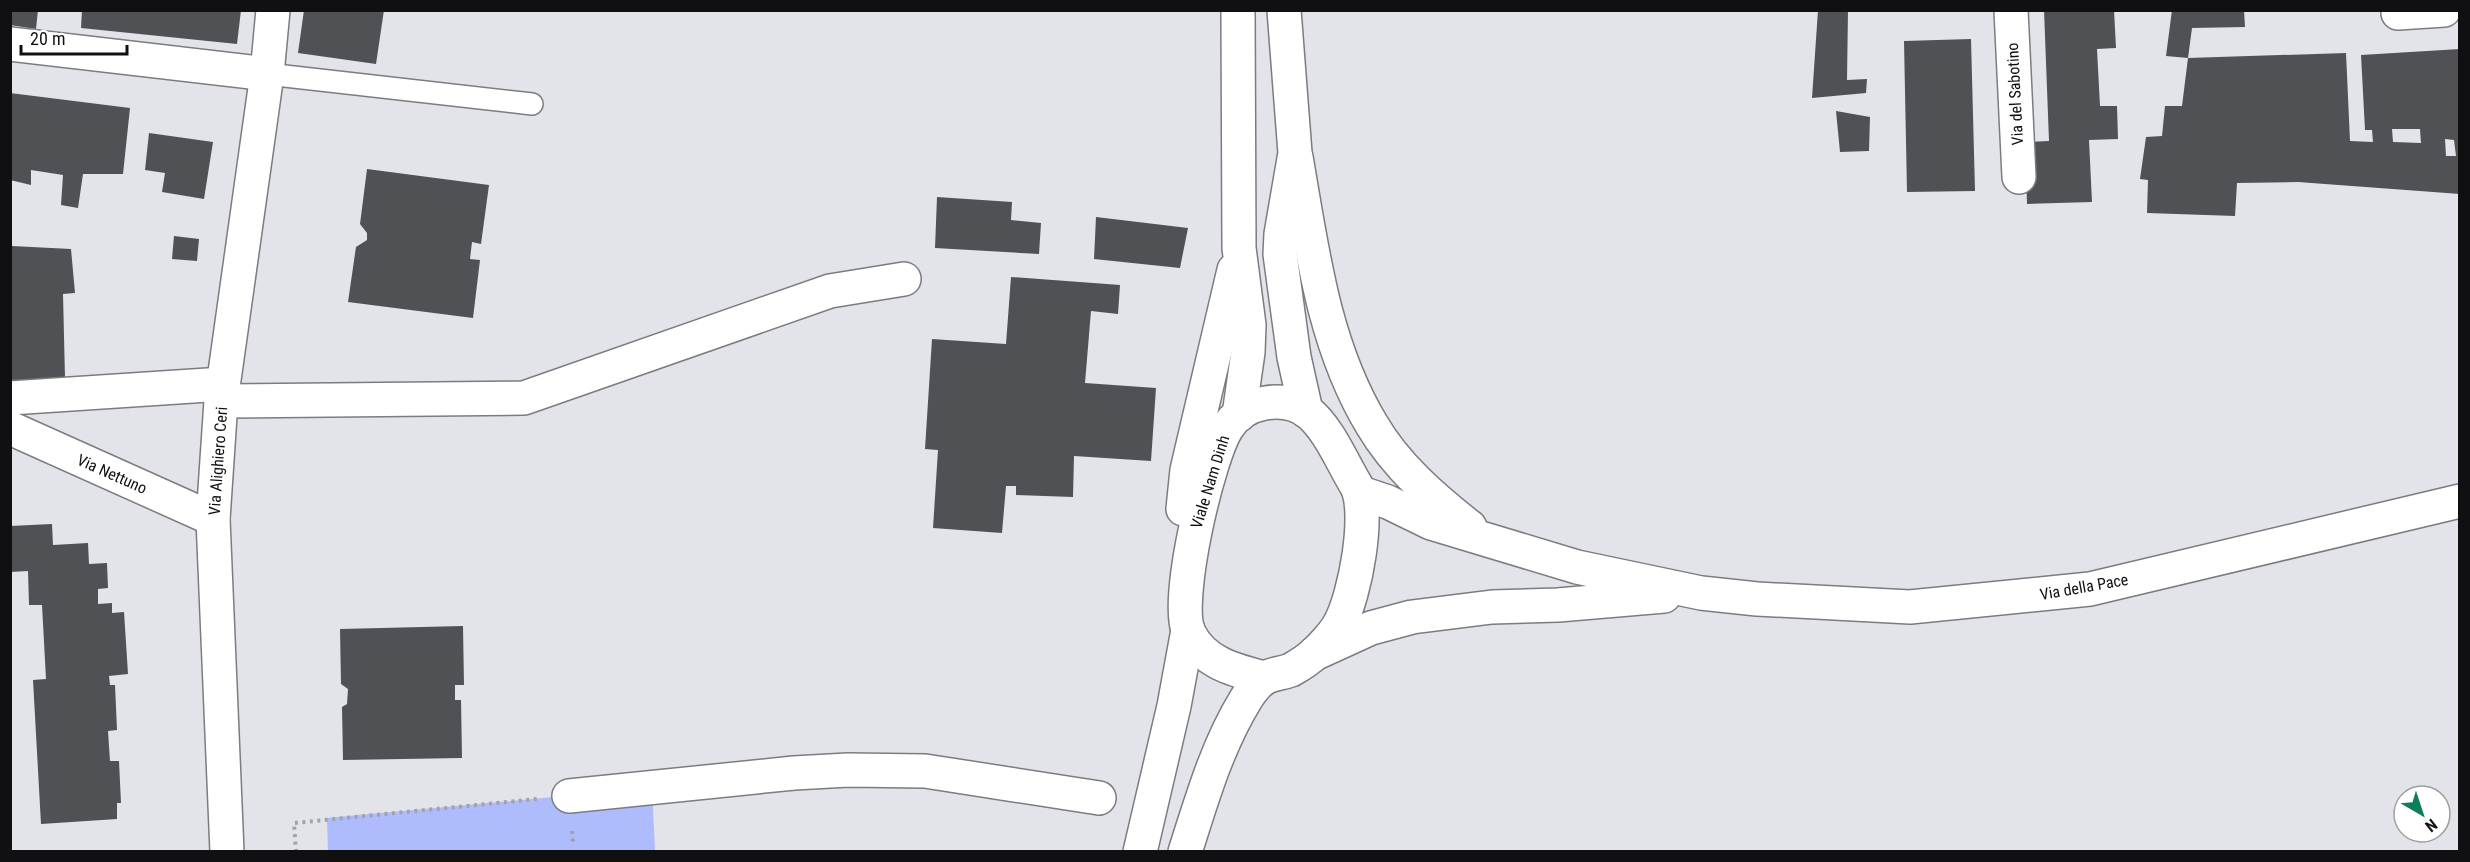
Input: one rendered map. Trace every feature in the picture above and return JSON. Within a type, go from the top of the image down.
[{"type":"main road","name":"Via Alighiero Ceri","points":[[227,852],[213,519],[222,392],[267,74],[273,10]]},
{"type":"main road","points":[[1238,10],[1239,248],[1249,326],[1248,352],[1239,415]]},
{"type":"main road","points":[[1284,10],[1295,153],[1322,298],[1338,356],[1372,425],[1397,459],[1435,499],[1491,542]]},
{"type":"main road","name":"Via del Sabotino","points":[[2011,10],[2019,177]]},
{"type":"main road","points":[[2398,12],[2444,10]]},
{"type":"main road","points":[[10,44],[267,74]]},
{"type":"main road","points":[[1295,153],[1281,234],[1280,254],[1294,357],[1306,411],[1317,420],[1360,493],[1363,518],[1360,551],[1340,623],[1314,654]]},
{"type":"main road","points":[[1189,558],[1183,493],[1239,248]]},
{"type":"main road","points":[[10,398],[222,392],[524,398],[830,291],[904,279]]},
{"type":"main road","name":"Viale Nam Dinh","points":[[1264,678],[1237,671],[1210,659],[1198,649],[1188,630],[1185,611],[1189,558],[1204,491],[1227,427],[1239,415],[1256,405],[1271,402],[1289,403],[1306,411]]},
{"type":"main road","name":"Via Nettuno","points":[[10,428],[213,519]]},
{"type":"main road","points":[[1360,493],[1388,502],[1431,523],[1577,567],[1701,592]]},
{"type":"main road","name":"Via della Pace","points":[[1701,592],[1757,599],[1910,607],[2090,589],[2460,501]]},
{"type":"main road","points":[[1185,852],[1220,744],[1248,696],[1264,678],[1292,669],[1314,654],[1371,628],[1412,617],[1492,607],[1558,605],[1701,592]]},
{"type":"main road","name":"Viale Nam Dinh","points":[[1140,852],[1174,706],[1188,630]]},
{"type":"main road","points":[[569,796],[794,773],[848,770],[925,771],[1099,798]]},
{"type":"lane","points":[[267,74],[532,104]]},
{"type":"path","points":[[296,852],[294,823],[569,796],[573,842]]},
{"type":"shaded area","points":[[652,788],[655,851],[328,851],[327,818]]},
{"type":"building","points":[[10,10],[38,10],[36,29],[10,25]]},
{"type":"building","points":[[82,10],[241,10],[237,44],[81,28]]},
{"type":"building","points":[[304,10],[384,10],[376,64],[298,53]]},
{"type":"building","points":[[1818,10],[1848,10],[1847,80],[1867,79],[1866,93],[1812,98]]},
{"type":"building","points":[[2044,10],[2114,10],[2116,48],[2097,49],[2100,106],[2117,106],[2118,139],[2089,140],[2092,202],[2027,204],[2025,142],[2049,141]]},
{"type":"building","points":[[2172,10],[2244,10],[2245,27],[2192,28],[2188,58],[2166,56]]},
{"type":"building","points":[[1971,39],[1975,191],[1907,192],[1904,41]]},
{"type":"building","points":[[2460,49],[2460,194],[2298,182],[2237,183],[2235,216],[2147,213],[2148,180],[2140,179],[2146,137],[2162,136],[2165,106],[2182,106],[2188,58],[2346,53],[2350,141],[2373,142],[2372,130],[2365,130],[2361,55]],"holes":[[[2392,129],[2420,129],[2421,143],[2393,142]],[[2445,139],[2454,140],[2456,156],[2446,156]]]},
{"type":"building","points":[[10,93],[130,108],[123,174],[83,174],[78,208],[61,205],[63,175],[31,170],[31,185],[10,180]]},
{"type":"building","points":[[1836,111],[1870,117],[1869,151],[1840,152]]},
{"type":"building","points":[[149,133],[213,142],[204,199],[162,192],[165,173],[145,170]]},
{"type":"building","points":[[367,169],[489,185],[481,244],[472,242],[470,259],[480,260],[473,318],[348,302],[356,247],[367,240],[367,233],[360,224]]},
{"type":"building","points":[[937,197],[1012,202],[1011,220],[1041,223],[1039,254],[935,248]]},
{"type":"building","points":[[1096,217],[1188,228],[1180,268],[1094,259]]},
{"type":"building","points":[[174,236],[199,239],[197,261],[172,259]]},
{"type":"building","points":[[12,246],[71,249],[75,293],[63,294],[65,378],[10,381]]},
{"type":"building","points":[[1011,277],[1120,285],[1118,314],[1091,311],[1085,383],[1156,388],[1151,461],[1074,456],[1073,497],[1016,495],[1016,486],[1006,486],[1002,533],[933,528],[938,450],[925,449],[932,339],[1006,344]]},
{"type":"building","points":[[52,524],[53,545],[88,543],[89,564],[107,563],[108,588],[98,589],[98,604],[112,603],[112,613],[124,612],[128,674],[109,676],[110,685],[115,685],[117,730],[108,731],[110,761],[119,761],[121,803],[117,803],[117,819],[41,824],[33,680],[46,679],[42,605],[29,605],[28,571],[10,572],[10,526]]},
{"type":"building","points":[[463,626],[464,685],[455,685],[455,700],[461,700],[462,758],[343,760],[342,707],[347,704],[348,689],[341,684],[340,629]]}]
